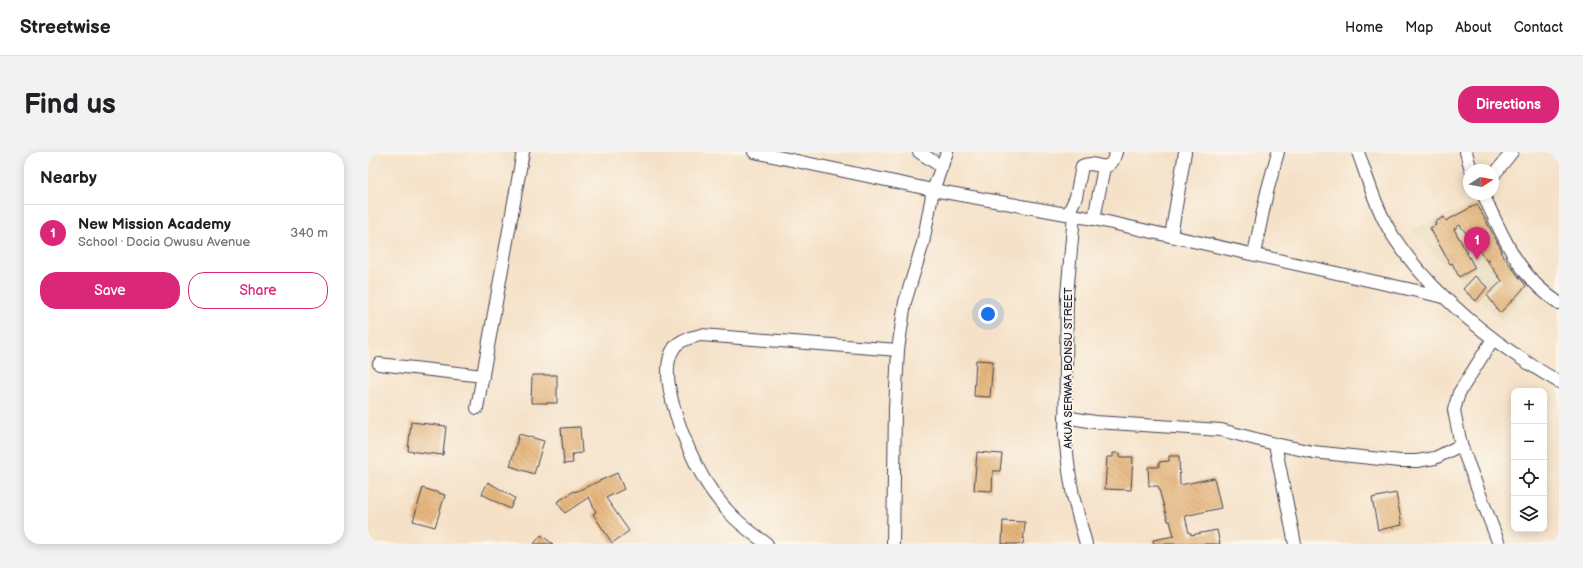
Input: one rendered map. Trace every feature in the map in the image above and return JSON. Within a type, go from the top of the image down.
[{"type":"street","points":[[477,408],[523,152]]},
{"type":"street","points":[[760,152],[933,190],[1071,214],[1444,297]]},
{"type":"street","points":[[919,152],[942,167]]},
{"type":"street","points":[[893,544],[895,409],[898,350],[905,302],[923,243],[933,190],[947,152]]},
{"type":"street","points":[[1094,219],[1104,168],[1109,166],[1114,161],[1116,152]]},
{"type":"street","points":[[1171,236],[1185,152]]},
{"type":"street","points":[[1254,254],[1267,192],[1278,152]]},
{"type":"street","points":[[1358,152],[1377,203],[1392,235],[1412,261],[1444,297],[1493,339],[1529,365],[1559,382]]},
{"type":"street","points":[[1466,152],[1469,164]]},
{"type":"street","points":[[1499,168],[1512,152]]},
{"type":"street","name":"AKUA SERWAA BONSU STREET","points":[[1086,544],[1080,524],[1069,471],[1065,436],[1067,296],[1071,214],[1076,197],[1080,169],[1084,164],[1104,168]]},
{"type":"street","points":[[1078,184],[1100,187]]},
{"type":"street","points":[[1486,200],[1494,219],[1521,267],[1536,286],[1559,303]]},
{"type":"street","points":[[767,544],[726,510],[705,480],[685,441],[668,387],[667,365],[674,347],[688,339],[701,335],[898,350]]},
{"type":"street","points":[[1493,339],[1474,368],[1456,400],[1454,416],[1462,445],[1499,544]]},
{"type":"street","points":[[379,364],[483,376]]},
{"type":"street","points":[[1065,417],[1095,422],[1221,430],[1275,444],[1327,453],[1385,460],[1417,461],[1435,458],[1462,445]]},
{"type":"street","points":[[1275,444],[1295,544]]},
{"type":"shaded area","points":[[1480,201],[1531,289],[1500,320],[1411,230]]},
{"type":"building","points":[[1477,204],[1502,251],[1500,252],[1526,286],[1500,313],[1487,295],[1502,281],[1488,262],[1490,260],[1487,261],[1460,225],[1454,229],[1475,268],[1459,277],[1430,228],[1436,225],[1435,222],[1444,217],[1446,221]]},
{"type":"building","points":[[1475,276],[1487,287],[1476,301],[1463,289]]},
{"type":"building","points":[[976,360],[993,361],[990,397],[974,396]]},
{"type":"building","points":[[532,375],[557,375],[557,403],[531,403]]},
{"type":"building","points":[[411,422],[446,426],[443,455],[408,451]]},
{"type":"building","points":[[580,427],[582,453],[572,454],[573,463],[564,464],[561,428]]},
{"type":"building","points":[[519,434],[544,441],[534,474],[510,466]]},
{"type":"building","points":[[977,452],[1002,454],[1000,471],[993,471],[992,491],[974,490]]},
{"type":"building","points":[[1113,453],[1120,453],[1120,457],[1133,457],[1131,490],[1105,489],[1107,457],[1113,457]]},
{"type":"building","points":[[1169,456],[1179,456],[1180,485],[1214,478],[1221,508],[1185,516],[1189,533],[1191,533],[1191,535],[1217,530],[1220,544],[1154,544],[1153,540],[1174,536],[1158,486],[1149,486],[1148,467],[1159,467],[1159,462],[1169,461]]},
{"type":"building","points":[[617,473],[624,489],[606,498],[629,531],[612,543],[593,514],[596,512],[589,497],[565,513],[557,502],[574,491],[575,492]]},
{"type":"building","points":[[488,482],[515,498],[510,509],[482,494]]},
{"type":"building","points":[[423,488],[445,495],[435,527],[413,521]]},
{"type":"building","points":[[1396,493],[1402,525],[1378,530],[1372,498]]},
{"type":"building","points":[[1003,521],[1025,522],[1023,544],[1002,544]]},
{"type":"building","points":[[541,535],[553,544],[534,544]]},
{"type":"place","name":"New Mission Academy","points":[[1477,260]]}]
